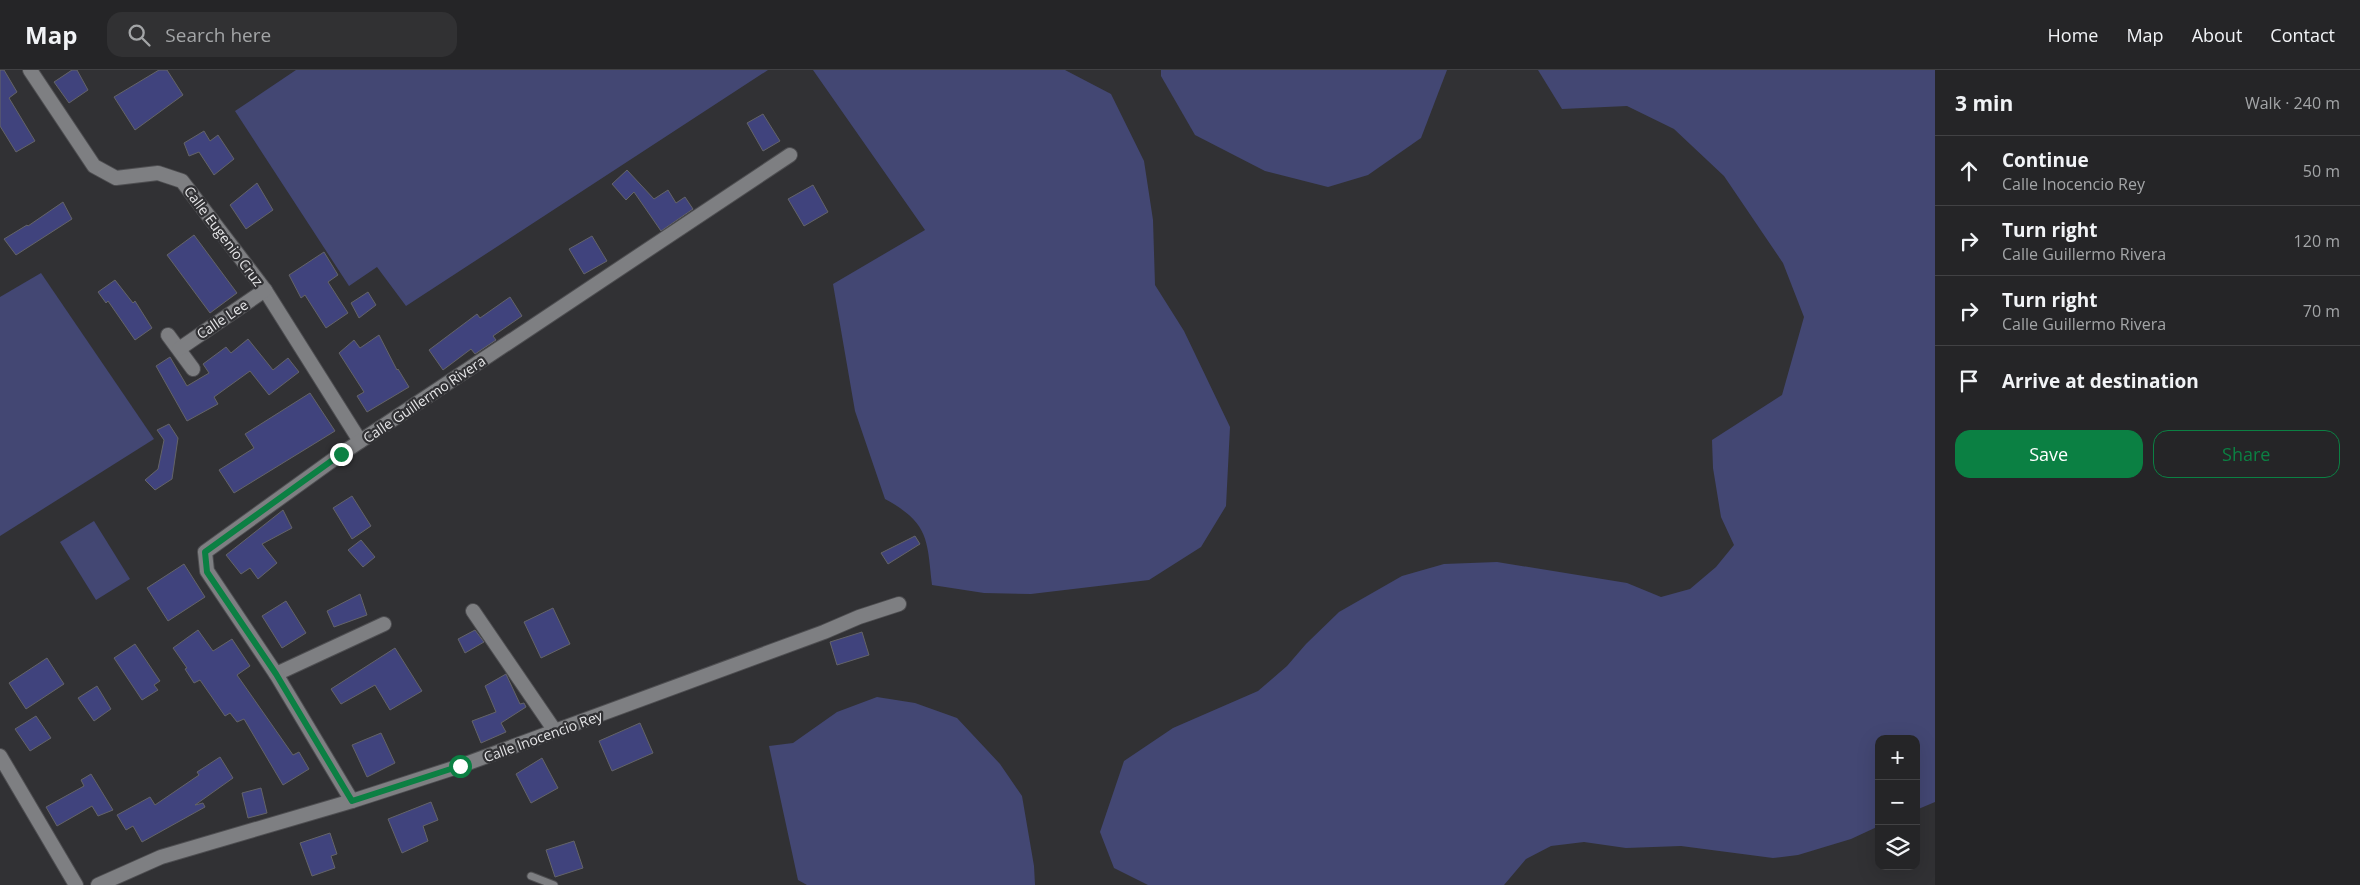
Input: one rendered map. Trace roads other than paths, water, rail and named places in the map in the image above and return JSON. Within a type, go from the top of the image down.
[{"type":"street","name":"Calle Eugenio Cruz","points":[[30,70],[94,166],[116,178],[158,173],[182,181],[265,290],[360,441]]},
{"type":"street","name":"Calle Guillermo Rivera","points":[[352,801],[276,674],[207,572],[205,552],[360,441],[790,156]]},
{"type":"street","name":"Calle Lee","points":[[178,349],[265,290]]},
{"type":"street","points":[[168,335],[194,369]]},
{"type":"street","name":"Calle Inocencio Rey","points":[[98,885],[161,857],[352,801],[460,766],[824,632],[859,617],[899,604]]},
{"type":"street","points":[[473,611],[555,731]]},
{"type":"street","points":[[276,674],[384,624]]},
{"type":"street","points":[[0,756],[76,885]]},
{"type":"lane","points":[[531,876],[554,885]]}]
